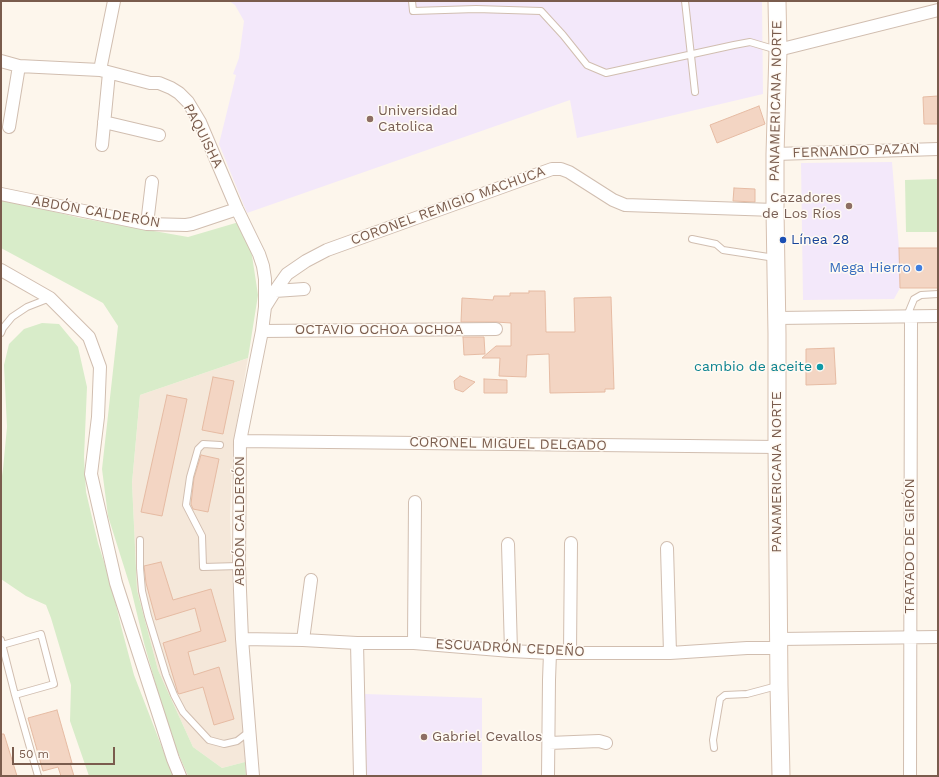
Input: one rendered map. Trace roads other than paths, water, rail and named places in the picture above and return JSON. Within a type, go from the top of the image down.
[{"type":"main road","name":"PANAMERICANA NORTE","points":[[777,1],[778,50],[775,154],[775,258],[777,318],[776,447],[781,776]]},
{"type":"street","points":[[102,145],[105,72],[114,1]]},
{"type":"street","points":[[778,50],[938,10]]},
{"type":"street","name":"PAQUISHA","points":[[1,61],[19,66],[105,72],[150,83],[159,83],[179,93],[188,102],[200,122],[237,209],[259,254],[265,279],[265,307]]},
{"type":"street","points":[[9,127],[19,66]]},
{"type":"street","points":[[104,122],[159,135]]},
{"type":"street","name":"FERNANDO PAZAN","points":[[775,154],[938,149]]},
{"type":"street","name":"CORONEL REMIGIO MACHUCA","points":[[287,274],[306,261],[327,250],[552,169],[569,172],[613,200],[625,205],[775,210]]},
{"type":"street","points":[[147,224],[152,182]]},
{"type":"street","name":"ABDÓN CALDERÓN","points":[[1,194],[147,224],[192,224],[237,209]]},
{"type":"street","points":[[1,270],[50,298],[89,337],[100,368],[98,417],[91,474],[116,582],[173,759],[180,776]]},
{"type":"street","name":"ABDÓN CALDERÓN","points":[[253,776],[242,639],[239,566],[240,441],[262,331],[265,307],[287,274]]},
{"type":"street","points":[[275,291],[304,289]]},
{"type":"street","name":"TRATADO DE GIRÓN","points":[[909,316],[910,776]]},
{"type":"street","points":[[777,318],[938,316]]},
{"type":"street","name":"OCTAVIO OCHOA OCHOA","points":[[262,331],[496,329]]},
{"type":"street","name":"CORONEL MIGUEL DELGADO","points":[[240,441],[776,447]]},
{"type":"street","points":[[414,643],[415,502]]},
{"type":"street","points":[[570,652],[571,543]]},
{"type":"street","points":[[508,544],[511,651]]},
{"type":"street","points":[[667,548],[670,653]]},
{"type":"street","points":[[303,640],[311,580]]},
{"type":"street","name":"ESCUADRÓN CEDEÑO","points":[[242,639],[357,643],[414,643],[511,651],[670,653],[747,648],[779,644],[938,637]]},
{"type":"street","points":[[357,643],[360,776]]},
{"type":"street","points":[[548,776],[550,652]]},
{"type":"street","points":[[549,743],[599,741],[606,743]]},
{"type":"lane","points":[[412,1],[413,11],[476,9],[541,11],[564,35],[587,65],[606,73],[750,42],[778,50]]},
{"type":"lane","points":[[685,1],[695,92]]},
{"type":"lane","points":[[692,239],[716,244],[723,250],[775,258]]},
{"type":"lane","points":[[909,316],[914,299],[921,295],[938,294]]},
{"type":"lane","points":[[1,333],[3,328],[12,318],[27,307],[50,298]]},
{"type":"lane","points":[[220,445],[203,444],[198,449],[190,477],[186,505],[202,536],[203,567],[239,566]]},
{"type":"lane","points":[[140,540],[142,591],[148,616],[166,675],[183,712],[209,740],[216,742],[224,744],[237,741],[249,730]]},
{"type":"lane","points":[[15,694],[54,684],[40,634],[2,642],[15,694],[38,776]]},
{"type":"lane","points":[[714,748],[713,740],[720,699],[725,695],[748,694],[779,686]]},
{"type":"place","name":"Universidad Catolica","points":[[370,119]]},
{"type":"place","name":"Cazadores de Los Ríos","points":[[849,206]]},
{"type":"place","name":"Línea 28","points":[[783,240]]},
{"type":"place","name":"Mega Hierro","points":[[919,268]]},
{"type":"place","name":"cambio de aceite","points":[[820,367]]},
{"type":"place","name":"Gabriel Cevallos","points":[[424,737]]}]
